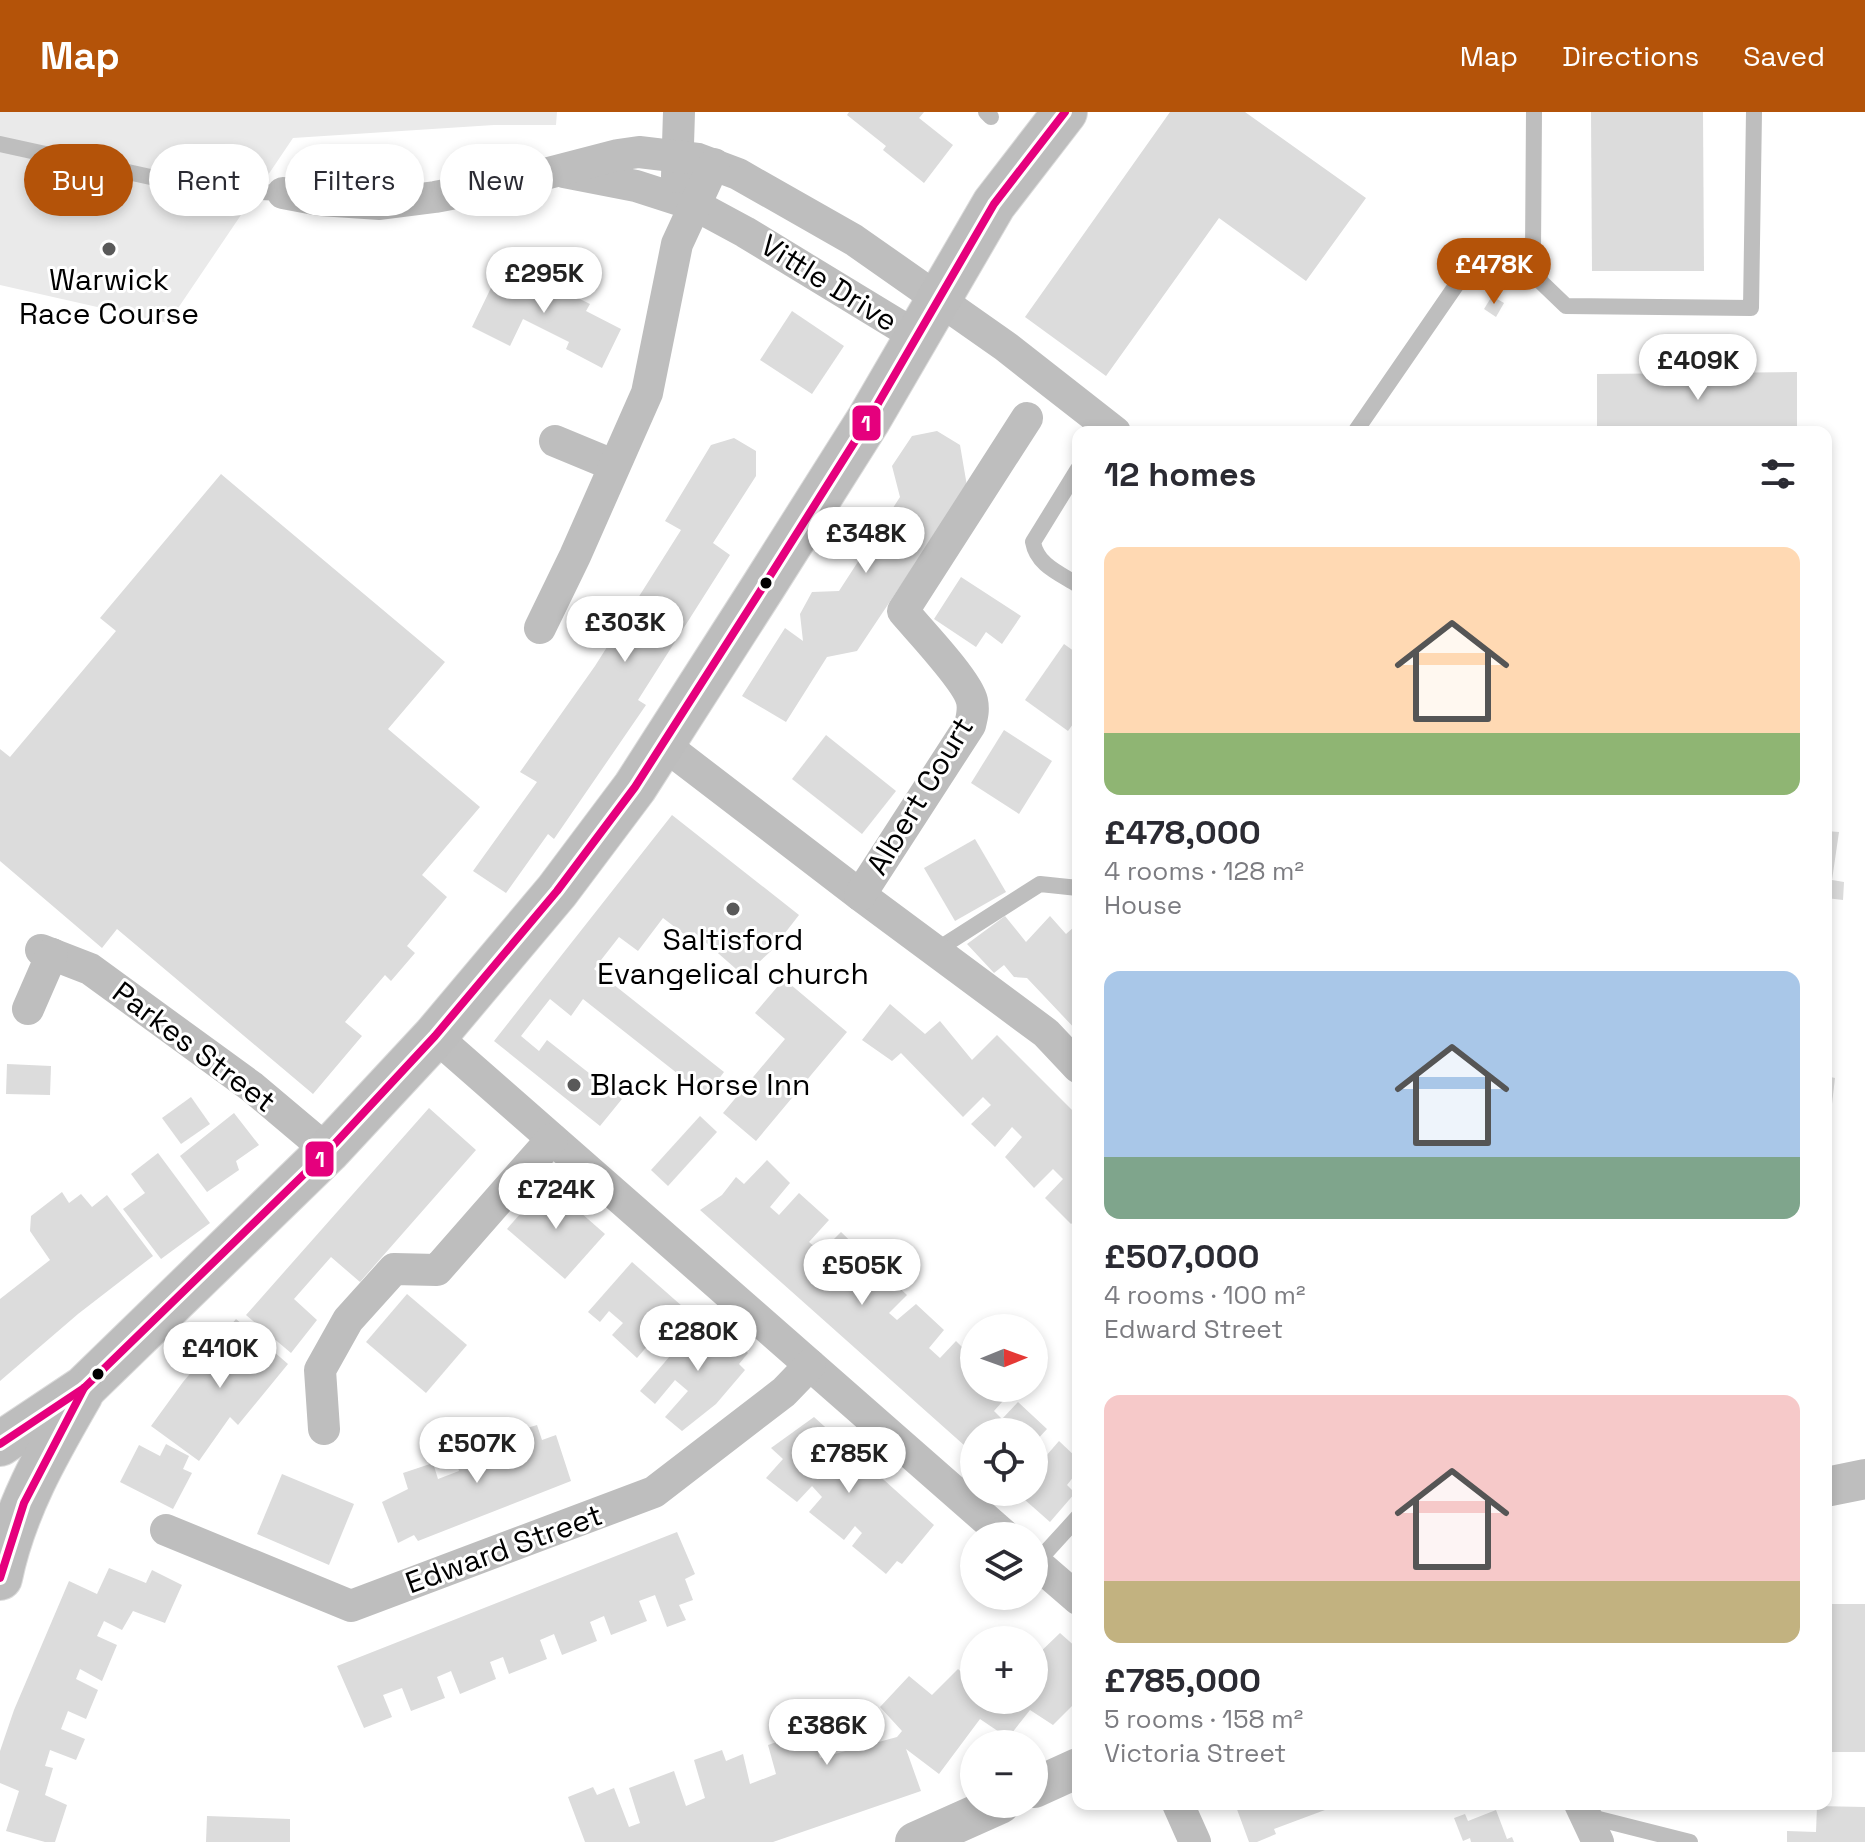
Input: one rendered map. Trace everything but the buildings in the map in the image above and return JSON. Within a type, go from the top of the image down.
[{"type":"main road","points":[[0,1444],[84,1388],[328,1151],[435,1036],[557,891],[635,787],[663,744],[860,433],[994,204],[1065,112]]},
{"type":"main road","points":[[1,1568],[19,1509],[46,1452],[84,1388]]},
{"type":"street","points":[[540,628],[647,393],[685,201],[678,155],[679,112]]},
{"type":"street","name":"Vittle Drive","points":[[283,193],[320,200],[380,204],[435,197],[639,152],[678,155],[714,164],[738,174],[854,240],[1005,346],[1104,426]]},
{"type":"street","points":[[685,201],[714,164]]},
{"type":"street","name":"Vittle Drive","points":[[561,171],[636,186],[685,201],[745,232],[916,336]]},
{"type":"street","name":"Albert Court","points":[[860,895],[970,725],[973,712],[972,697],[963,684],[903,611],[1027,418]]},
{"type":"street","points":[[555,441],[613,465]]},
{"type":"street","points":[[663,744],[1046,1033],[1072,1061]]},
{"type":"street","name":"Parkes Street","points":[[28,1009],[46,952],[90,969],[252,1087],[328,1151]]},
{"type":"street","points":[[435,1036],[989,1522]]},
{"type":"street","points":[[324,1429],[320,1370],[348,1320],[394,1269],[437,1270],[552,1139]]},
{"type":"street","name":"Edward Street","points":[[166,1530],[351,1606],[654,1492],[784,1392],[810,1365]]},
{"type":"street","points":[[1048,1573],[1072,1594]]},
{"type":"street","points":[[1048,1782],[1072,1771]]},
{"type":"street","points":[[1181,1810],[1195,1842]]},
{"type":"street","points":[[915,1842],[969,1818]]},
{"type":"lane","points":[[1534,112],[1533,251],[1541,282],[1566,306],[1751,308],[1754,112]]},
{"type":"lane","points":[[0,144],[210,190],[283,193]]},
{"type":"lane","points":[[1359,426],[1468,268],[1481,256],[1533,251]]},
{"type":"lane","points":[[1072,479],[1033,542],[1035,554],[1044,564],[1072,581]]},
{"type":"lane","points":[[935,951],[1040,884],[1072,887]]},
{"type":"lane","points":[[1048,1548],[1072,1523]]},
{"type":"lane","points":[[1588,1821],[1690,1842]]},
{"type":"shaded area","name":"Warwick Race Course","points":[[0,112],[557,112],[556,125],[494,125],[293,138],[285,144],[285,150],[269,174],[269,144],[149,144],[149,216],[240,216],[168,323],[0,285]]},
{"type":"transit line","name":"1","points":[[0,1444],[84,1388],[328,1151],[435,1036],[557,891],[635,787],[763,587],[869,419],[994,204],[1065,112]]},
{"type":"transit line","name":"1","points":[[0,1578],[24,1503],[84,1388]]},
{"type":"place","name":"Warwick Race Course","points":[[109,249]]},
{"type":"place","name":"Saltisford Evangelical church","points":[[733,909]]},
{"type":"place","name":"Black Horse Inn","points":[[574,1085]]}]
